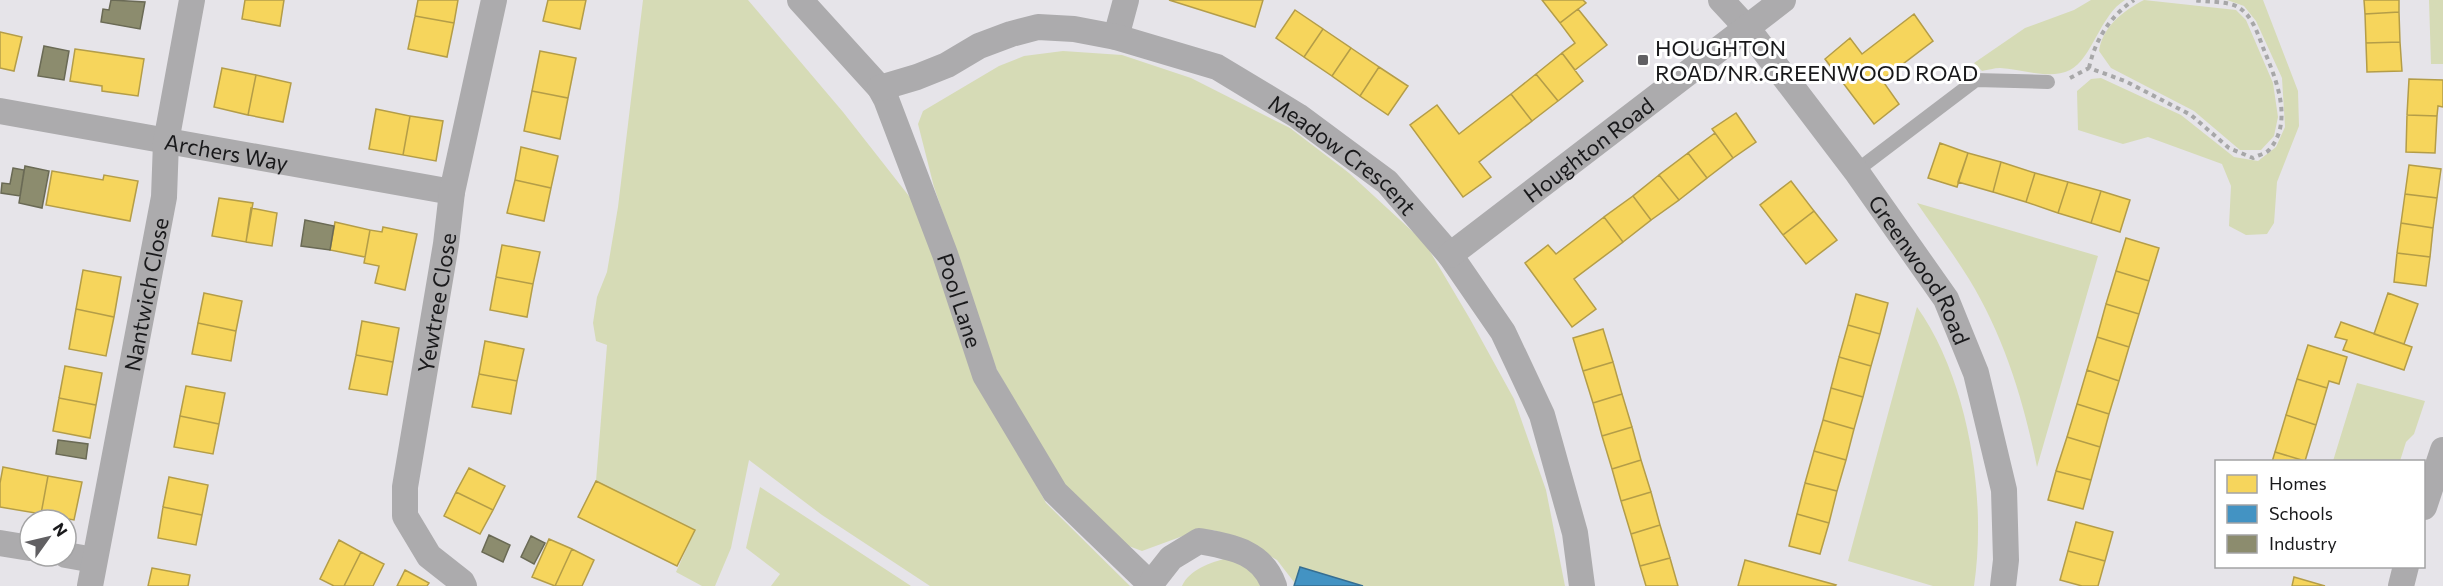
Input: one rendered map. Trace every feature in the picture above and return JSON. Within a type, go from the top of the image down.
[{"type":"street","name":"Nantwich Close","points":[[90,586],[165,197],[166,142],[192,0]]},
{"type":"street","name":"Yewtree Close","points":[[464,586],[429,556],[405,516],[405,487],[446,244],[452,192],[494,0]]},
{"type":"street","name":"Pool Lane","points":[[800,0],[880,88],[945,254],[985,375],[1055,492],[1144,578],[1149,586]]},
{"type":"street","points":[[1116,37],[1126,0]]},
{"type":"street","name":"Greenwood Road","points":[[1721,0],[1747,28],[1856,171],[1946,299],[1976,373],[2004,490],[2006,560],[2002,586]]},
{"type":"street","name":"Houghton Road","points":[[1450,255],[1783,0]]},
{"type":"street","name":"Meadow Crescent","points":[[880,88],[947,65],[979,46],[1011,34],[1038,27],[1074,29],[1116,37],[1217,67],[1298,116],[1387,182],[1450,255],[1503,332],[1542,415],[1575,533],[1582,586]]},
{"type":"street","name":"Archers Way","points":[[0,111],[452,192]]},
{"type":"street","points":[[2431,503],[2443,450]]},
{"type":"street","points":[[1149,586],[1171,558],[1199,541],[1237,548],[1262,564],[1271,575],[1274,586]]},
{"type":"street","points":[[0,543],[18,546]]},
{"type":"street","points":[[78,557],[94,560]]},
{"type":"street","points":[[2401,586],[2406,568]]},
{"type":"lane","points":[[1856,171],[1976,80],[2048,82]]},
{"type":"path","points":[[2134,0],[2121,9],[2094,46],[2089,68],[2125,81],[2191,115],[2229,148],[2253,158],[2268,152],[2278,135],[2281,112],[2278,83],[2254,26],[2248,15],[2237,6],[2193,0]]},
{"type":"green space","points":[[643,0],[748,0],[843,112],[916,205],[977,377],[1046,503],[1130,586],[930,586],[822,515],[749,460],[731,548],[715,586],[702,586],[676,572],[695,530],[596,481],[607,345],[596,341],[593,323],[597,297],[607,272],[618,207]]},
{"type":"green space","points":[[2091,0],[2125,0],[2109,16],[2084,57],[2070,70],[2054,74],[2000,68],[1982,71],[1974,63],[2025,28],[2074,10]]},
{"type":"green space","points":[[2144,0],[2236,10],[2246,20],[2273,83],[2278,117],[2274,136],[2261,150],[2240,150],[2194,111],[2111,68],[2099,51],[2101,42],[2115,20]]},
{"type":"green space","points":[[2227,0],[2263,0],[2298,91],[2299,126],[2277,182],[2274,223],[2267,234],[2246,235],[2229,226],[2231,186],[2222,164],[2148,137],[2123,144],[2078,130],[2077,91],[2091,79],[2101,78],[2181,115],[2234,157],[2258,161],[2276,147],[2285,127],[2282,78],[2256,21],[2244,6]]},
{"type":"green space","points":[[2429,0],[2443,0],[2443,64],[2431,64]]},
{"type":"green space","points":[[1063,51],[1122,55],[1191,78],[1290,128],[1349,173],[1425,243],[1514,399],[1546,490],[1565,586],[1363,586],[1301,567],[1293,586],[1294,582],[1277,560],[1239,538],[1213,530],[1191,533],[1142,551],[1126,545],[1062,486],[996,368],[934,187],[918,124],[923,111],[999,66],[1024,56]]},
{"type":"green space","points":[[1917,203],[2098,256],[2037,467],[2019,394],[1993,323],[1969,279]]},
{"type":"green space","points":[[1917,307],[1935,336],[1950,369],[1970,441],[1978,516],[1974,586],[1933,586],[1848,561]]},
{"type":"green space","points":[[2357,383],[2425,401],[2414,434],[2406,442],[2400,460],[2333,460]]},
{"type":"green space","points":[[760,487],[911,586],[771,586],[780,574],[746,548]]},
{"type":"green space","points":[[1227,558],[1258,574],[1260,586],[1182,586],[1195,571]]},
{"type":"building: Homes","points":[[245,0],[284,0],[280,26],[242,19]]},
{"type":"building: Homes","points":[[418,0],[458,0],[454,23],[415,16]]},
{"type":"building: Homes","points":[[548,0],[586,0],[580,29],[543,21]]},
{"type":"building: Homes","points":[[1169,0],[1263,0],[1255,27]]},
{"type":"building: Homes","points":[[1542,0],[1583,0],[1586,3],[1560,23]]},
{"type":"building: Homes","points":[[2364,0],[2399,0],[2399,12],[2365,14]]},
{"type":"building: Homes","points":[[1578,9],[1607,45],[1575,70],[1562,53],[1575,43],[1560,23]]},
{"type":"building: Homes","points":[[1295,10],[1323,29],[1304,57],[1276,38]]},
{"type":"building: Homes","points":[[2399,12],[2400,42],[2366,43],[2365,14]]},
{"type":"building: Homes","points":[[1914,14],[1933,41],[1882,80],[1899,104],[1874,124],[1825,59],[1850,38],[1862,54]]},
{"type":"building: Homes","points":[[415,16],[454,23],[447,57],[408,49]]},
{"type":"building: Homes","points":[[1323,29],[1351,48],[1332,76],[1304,57]]},
{"type":"building: Homes","points":[[0,32],[22,37],[14,71],[0,68]]},
{"type":"building: Homes","points":[[2400,42],[2402,71],[2367,72],[2366,43]]},
{"type":"building: Homes","points":[[1351,48],[1379,67],[1360,96],[1332,76]]},
{"type":"building: Homes","points":[[75,49],[144,59],[138,96],[102,91],[102,86],[70,81]]},
{"type":"building: Homes","points":[[540,51],[576,58],[568,98],[532,91]]},
{"type":"building: Homes","points":[[1562,53],[1583,81],[1558,101],[1536,74]]},
{"type":"building: Homes","points":[[1379,67],[1408,86],[1388,115],[1360,96]]},
{"type":"building: Homes","points":[[222,68],[256,75],[248,115],[214,107]]},
{"type":"building: Homes","points":[[1536,74],[1558,101],[1532,121],[1511,94]]},
{"type":"building: Homes","points":[[256,75],[291,83],[283,122],[248,115]]},
{"type":"building: Homes","points":[[2409,79],[2443,80],[2443,107],[2438,106],[2437,116],[2407,115]]},
{"type":"building: Homes","points":[[532,91],[568,98],[560,139],[524,131]]},
{"type":"building: Homes","points":[[1511,94],[1532,121],[1479,162],[1491,177],[1463,197],[1410,125],[1437,105],[1459,134]]},
{"type":"building: Homes","points":[[376,109],[410,116],[403,155],[369,149]]},
{"type":"building: Homes","points":[[1736,113],[1756,142],[1733,158],[1712,129]]},
{"type":"building: Homes","points":[[2407,115],[2437,116],[2435,153],[2406,152]]},
{"type":"building: Homes","points":[[410,116],[443,121],[436,161],[403,155]]},
{"type":"building: Homes","points":[[1715,133],[1733,158],[1707,178],[1688,153]]},
{"type":"building: Homes","points":[[1940,143],[1968,153],[1957,187],[1928,178]]},
{"type":"building: Homes","points":[[521,147],[558,156],[551,188],[515,180]]},
{"type":"building: Homes","points":[[1688,153],[1707,178],[1679,200],[1659,175]]},
{"type":"building: Homes","points":[[1968,153],[2001,162],[1993,192],[1958,182]]},
{"type":"building: Homes","points":[[2001,162],[2035,173],[2026,202],[1993,192]]},
{"type":"building: Homes","points":[[2409,165],[2441,169],[2437,198],[2405,194]]},
{"type":"building: Homes","points":[[52,171],[103,180],[104,175],[138,181],[130,221],[46,205]]},
{"type":"building: Homes","points":[[2035,173],[2068,182],[2058,213],[2026,202]]},
{"type":"building: Homes","points":[[1659,175],[1679,200],[1651,220],[1633,196]]},
{"type":"building: Homes","points":[[515,180],[551,188],[544,221],[507,213]]},
{"type":"building: Homes","points":[[1791,181],[1814,211],[1783,235],[1760,205]]},
{"type":"building: Homes","points":[[2068,182],[2101,191],[2091,223],[2058,213]]},
{"type":"building: Homes","points":[[2101,191],[2130,200],[2120,232],[2091,223]]},
{"type":"building: Homes","points":[[2405,194],[2437,198],[2433,228],[2401,223]]},
{"type":"building: Homes","points":[[1633,196],[1651,220],[1623,242],[1604,217]]},
{"type":"building: Homes","points":[[219,198],[253,203],[246,242],[212,236]]},
{"type":"building: Homes","points":[[251,208],[277,213],[272,246],[246,242]]},
{"type":"building: Homes","points":[[1814,211],[1837,240],[1806,264],[1783,235]]},
{"type":"building: Homes","points":[[1604,217],[1623,242],[1574,279],[1596,309],[1572,327],[1525,263],[1548,245],[1556,254]]},
{"type":"building: Homes","points":[[335,222],[370,230],[365,257],[330,250]]},
{"type":"building: Homes","points":[[2401,223],[2433,228],[2430,257],[2397,253]]},
{"type":"building: Homes","points":[[383,227],[417,234],[405,290],[375,283],[379,266],[364,263],[370,230],[382,232]]},
{"type":"building: Homes","points":[[2126,238],[2159,248],[2149,281],[2116,271]]},
{"type":"building: Homes","points":[[502,245],[540,252],[533,284],[496,277]]},
{"type":"building: Homes","points":[[2397,253],[2430,257],[2426,286],[2394,282]]},
{"type":"building: Homes","points":[[83,270],[121,277],[114,317],[76,309]]},
{"type":"building: Homes","points":[[2116,271],[2149,281],[2139,314],[2106,304]]},
{"type":"building: Homes","points":[[496,277],[533,284],[527,317],[490,310]]},
{"type":"building: Homes","points":[[204,293],[242,301],[236,331],[198,323]]},
{"type":"building: Homes","points":[[2388,293],[2418,304],[2404,344],[2374,334]]},
{"type":"building: Homes","points":[[1856,294],[1888,303],[1880,334],[1848,325]]},
{"type":"building: Homes","points":[[2106,304],[2139,314],[2129,347],[2097,337]]},
{"type":"building: Homes","points":[[76,309],[114,317],[106,356],[69,349]]},
{"type":"building: Homes","points":[[362,321],[399,328],[393,362],[356,355]]},
{"type":"building: Homes","points":[[2341,322],[2412,347],[2404,370],[2343,350],[2347,340],[2335,337]]},
{"type":"building: Homes","points":[[198,323],[236,331],[231,361],[192,354]]},
{"type":"building: Homes","points":[[1848,325],[1880,334],[1871,366],[1839,357]]},
{"type":"building: Homes","points":[[1603,329],[1613,362],[1583,371],[1573,338]]},
{"type":"building: Homes","points":[[2097,337],[2129,347],[2119,381],[2087,370]]},
{"type":"building: Homes","points":[[485,341],[524,349],[517,381],[479,374]]},
{"type":"building: Homes","points":[[2308,345],[2347,357],[2339,384],[2329,381],[2327,388],[2297,379]]},
{"type":"building: Homes","points":[[356,355],[393,362],[387,395],[349,389]]},
{"type":"building: Homes","points":[[1839,357],[1871,366],[1863,397],[1831,388]]},
{"type":"building: Homes","points":[[1613,362],[1622,394],[1593,403],[1583,371]]},
{"type":"building: Homes","points":[[65,366],[102,373],[96,405],[59,398]]},
{"type":"building: Homes","points":[[2087,370],[2119,381],[2109,414],[2077,404]]},
{"type":"building: Homes","points":[[479,374],[517,381],[511,414],[472,407]]},
{"type":"building: Homes","points":[[2297,379],[2327,388],[2316,425],[2286,415]]},
{"type":"building: Homes","points":[[186,386],[225,393],[219,424],[180,416]]},
{"type":"building: Homes","points":[[1831,388],[1863,397],[1854,429],[1823,420]]},
{"type":"building: Homes","points":[[1622,394],[1632,427],[1602,436],[1593,403]]},
{"type":"building: Homes","points":[[59,398],[96,405],[90,438],[53,431]]},
{"type":"building: Homes","points":[[2077,404],[2109,414],[2100,447],[2067,437]]},
{"type":"building: Homes","points":[[2286,415],[2316,425],[2305,460],[2275,452]]},
{"type":"building: Homes","points":[[180,416],[219,424],[213,454],[174,447]]},
{"type":"building: Homes","points":[[1823,420],[1854,429],[1846,460],[1814,451]]},
{"type":"building: Homes","points":[[1632,427],[1641,460],[1612,469],[1602,436]]},
{"type":"building: Homes","points":[[2067,437],[2100,447],[2091,480],[2056,471]]},
{"type":"building: Homes","points":[[1814,451],[1846,460],[1837,491],[1805,483]]},
{"type":"building: Homes","points":[[2275,452],[2302,460],[2273,460]]},
{"type":"building: Homes","points":[[1641,460],[1651,492],[1621,501],[1612,469]]},
{"type":"building: Homes","points":[[3,467],[48,476],[42,508],[18,508],[18,510],[0,507]]},
{"type":"building: Homes","points":[[469,468],[505,486],[493,510],[456,492]]},
{"type":"building: Homes","points":[[2056,471],[2091,480],[2083,509],[2048,500]]},
{"type":"building: Homes","points":[[48,476],[82,482],[77,508],[42,508]]},
{"type":"building: Homes","points":[[169,477],[208,485],[202,515],[163,507]]},
{"type":"building: Homes","points":[[596,481],[695,530],[677,566],[578,517]]},
{"type":"building: Homes","points":[[1805,483],[1837,491],[1829,523],[1797,514]]},
{"type":"building: Homes","points":[[456,492],[493,510],[480,534],[444,516]]},
{"type":"building: Homes","points":[[1651,492],[1660,525],[1631,534],[1621,501]]},
{"type":"building: Homes","points":[[163,507],[202,515],[196,545],[158,538]]},
{"type":"building: Homes","points":[[1797,514],[1829,523],[1820,554],[1789,546]]},
{"type":"building: Homes","points":[[2076,522],[2113,532],[2105,561],[2068,551]]},
{"type":"building: Homes","points":[[1660,525],[1670,558],[1640,566],[1631,534]]},
{"type":"building: Homes","points":[[549,539],[572,549],[555,586],[532,577]]},
{"type":"building: Homes","points":[[339,540],[361,552],[344,586],[334,586],[320,579]]},
{"type":"building: Homes","points":[[572,549],[594,560],[582,586],[555,586]]},
{"type":"building: Homes","points":[[2068,551],[2105,561],[2098,586],[2082,586],[2060,580]]},
{"type":"building: Homes","points":[[361,552],[384,564],[373,586],[344,586]]},
{"type":"building: Homes","points":[[1670,558],[1678,586],[1646,586],[1640,566]]},
{"type":"building: Homes","points":[[1745,560],[1836,585],[1738,586]]},
{"type":"building: Homes","points":[[152,568],[190,575],[188,586],[148,586]]},
{"type":"building: Homes","points":[[405,570],[429,583],[427,586],[397,586]]},
{"type":"building: Homes","points":[[2294,577],[2325,586],[2292,586]]},
{"type":"building: Schools","points":[[1300,567],[1363,586],[1294,586]]},
{"type":"building: Industry","points":[[111,0],[145,2],[140,29],[101,22],[103,9],[109,10]]},
{"type":"building: Industry","points":[[44,46],[69,51],[64,80],[38,76]]},
{"type":"building: Industry","points":[[25,166],[49,171],[42,208],[19,203]]},
{"type":"building: Industry","points":[[13,168],[24,170],[20,196],[1,193],[2,183],[10,184]]},
{"type":"building: Industry","points":[[305,220],[334,226],[330,250],[301,246]]},
{"type":"building: Industry","points":[[58,440],[88,444],[86,459],[56,454]]},
{"type":"building: Industry","points":[[489,535],[510,545],[503,562],[482,552]]},
{"type":"building: Industry","points":[[531,536],[545,543],[534,564],[521,557]]},
{"type":"place","name":"HOUGHTON ROAD/NR.GREENWOOD ROAD","points":[[1643,60]]}]
